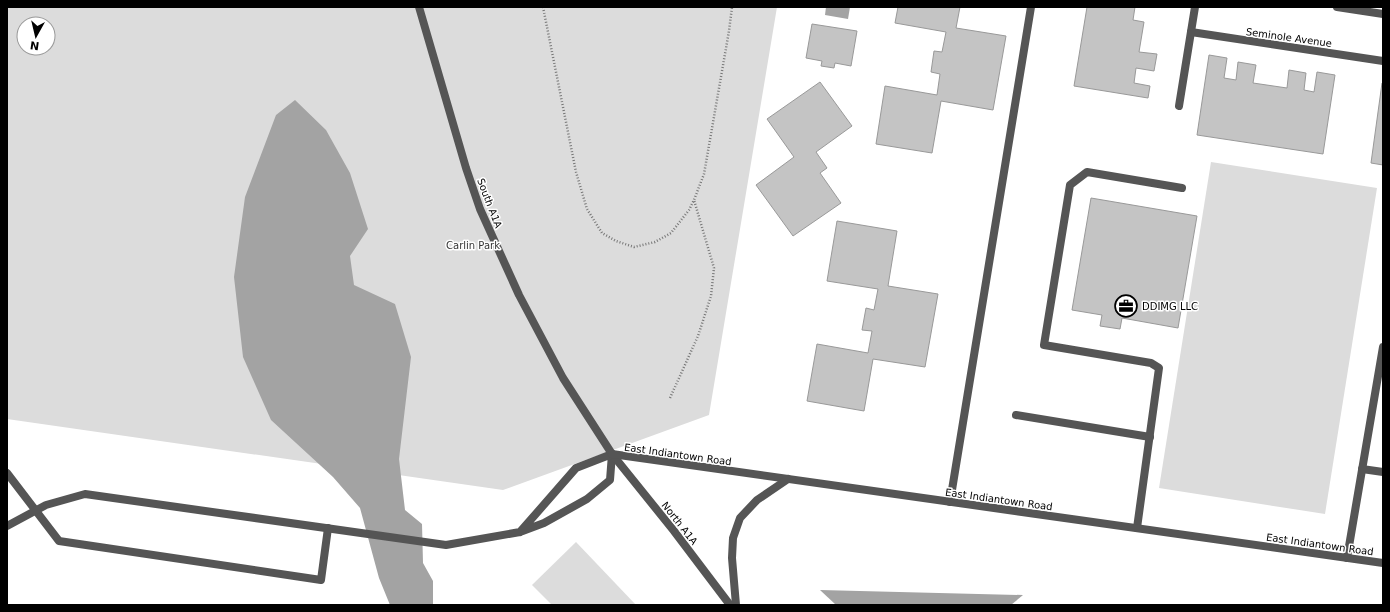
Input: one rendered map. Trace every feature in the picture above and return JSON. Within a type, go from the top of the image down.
[{"type":"street","name":"South A1A","points":[[419,7],[466,168],[480,209],[522,302],[563,378],[612,454]]},
{"type":"street","points":[[950,502],[1031,7]]},
{"type":"street","points":[[1179,106],[1195,7]]},
{"type":"street","points":[[1337,7],[1383,14]]},
{"type":"street","name":"Seminole Avenue","points":[[1191,32],[1383,61]]},
{"type":"street","points":[[1137,528],[1159,368],[1151,363],[1044,345],[1070,185],[1087,172],[1182,188]]},
{"type":"street","points":[[1347,558],[1383,347]]},
{"type":"street","points":[[1016,415],[1150,437]]},
{"type":"street","name":"East Indiantown Road","points":[[612,454],[1383,563]]},
{"type":"street","points":[[7,526],[46,504],[85,494],[446,546],[520,532],[544,523],[587,499],[610,480],[612,454],[576,468],[520,532]]},
{"type":"street","name":"North A1A","points":[[612,454],[674,531],[730,605]]},
{"type":"street","points":[[1362,469],[1383,472]]},
{"type":"street","points":[[7,473],[34,511],[59,541],[321,580],[328,528]]},
{"type":"street","points":[[736,605],[732,558],[733,538],[740,518],[757,500],[788,479]]},
{"type":"path","points":[[543,7],[576,172],[587,209],[602,233],[616,241],[634,247],[656,242],[671,233],[689,210],[694,200],[704,174],[732,7]]},
{"type":"path","points":[[670,398],[698,336],[711,296],[714,268],[694,200]]},
{"type":"green space","name":"Carlin Park","points":[[7,7],[777,7],[709,415],[503,490],[7,419]]},
{"type":"green space","points":[[1211,162],[1377,188],[1325,514],[1159,488]]},
{"type":"green space","points":[[576,542],[636,605],[552,605],[532,585]]},
{"type":"shaded area","points":[[826,7],[850,7],[848,19],[825,15]]},
{"type":"shaded area","points":[[295,100],[326,130],[350,173],[368,229],[350,256],[354,285],[395,304],[411,357],[399,459],[405,510],[422,524],[423,563],[433,581],[433,605],[390,605],[379,578],[360,508],[333,477],[271,420],[243,357],[234,277],[245,197],[276,115]]},
{"type":"shaded area","points":[[820,590],[1023,595],[1011,605],[836,605]]},
{"type":"building","points":[[898,7],[960,7],[956,28],[1006,36],[993,110],[941,101],[932,153],[876,144],[885,86],[937,95],[940,74],[931,72],[934,51],[942,52],[946,32],[895,23]]},
{"type":"building","points":[[1087,7],[1135,7],[1133,20],[1144,22],[1139,52],[1157,54],[1154,71],[1136,68],[1134,83],[1150,86],[1148,98],[1074,86]]},
{"type":"building","points":[[812,24],[857,31],[851,66],[835,63],[834,68],[821,66],[822,61],[806,58]]},
{"type":"building","points":[[1209,55],[1227,58],[1224,78],[1236,80],[1238,62],[1256,65],[1253,83],[1287,88],[1289,70],[1306,73],[1304,90],[1314,92],[1317,72],[1335,75],[1323,154],[1197,135]]},
{"type":"building","points":[[820,82],[852,126],[816,152],[827,168],[820,173],[841,203],[793,236],[756,185],[794,157],[767,119]]},
{"type":"building","points":[[1383,83],[1383,165],[1371,163]]},
{"type":"building","points":[[1091,198],[1197,216],[1178,328],[1122,318],[1120,329],[1100,326],[1102,315],[1072,310]]},
{"type":"building","points":[[837,221],[897,231],[888,286],[938,294],[925,367],[873,359],[864,411],[807,401],[817,344],[868,353],[872,331],[862,330],[866,308],[874,310],[878,289],[827,281]]},
{"type":"place","name":"DDIMG LLC","points":[[1126,306]]}]
